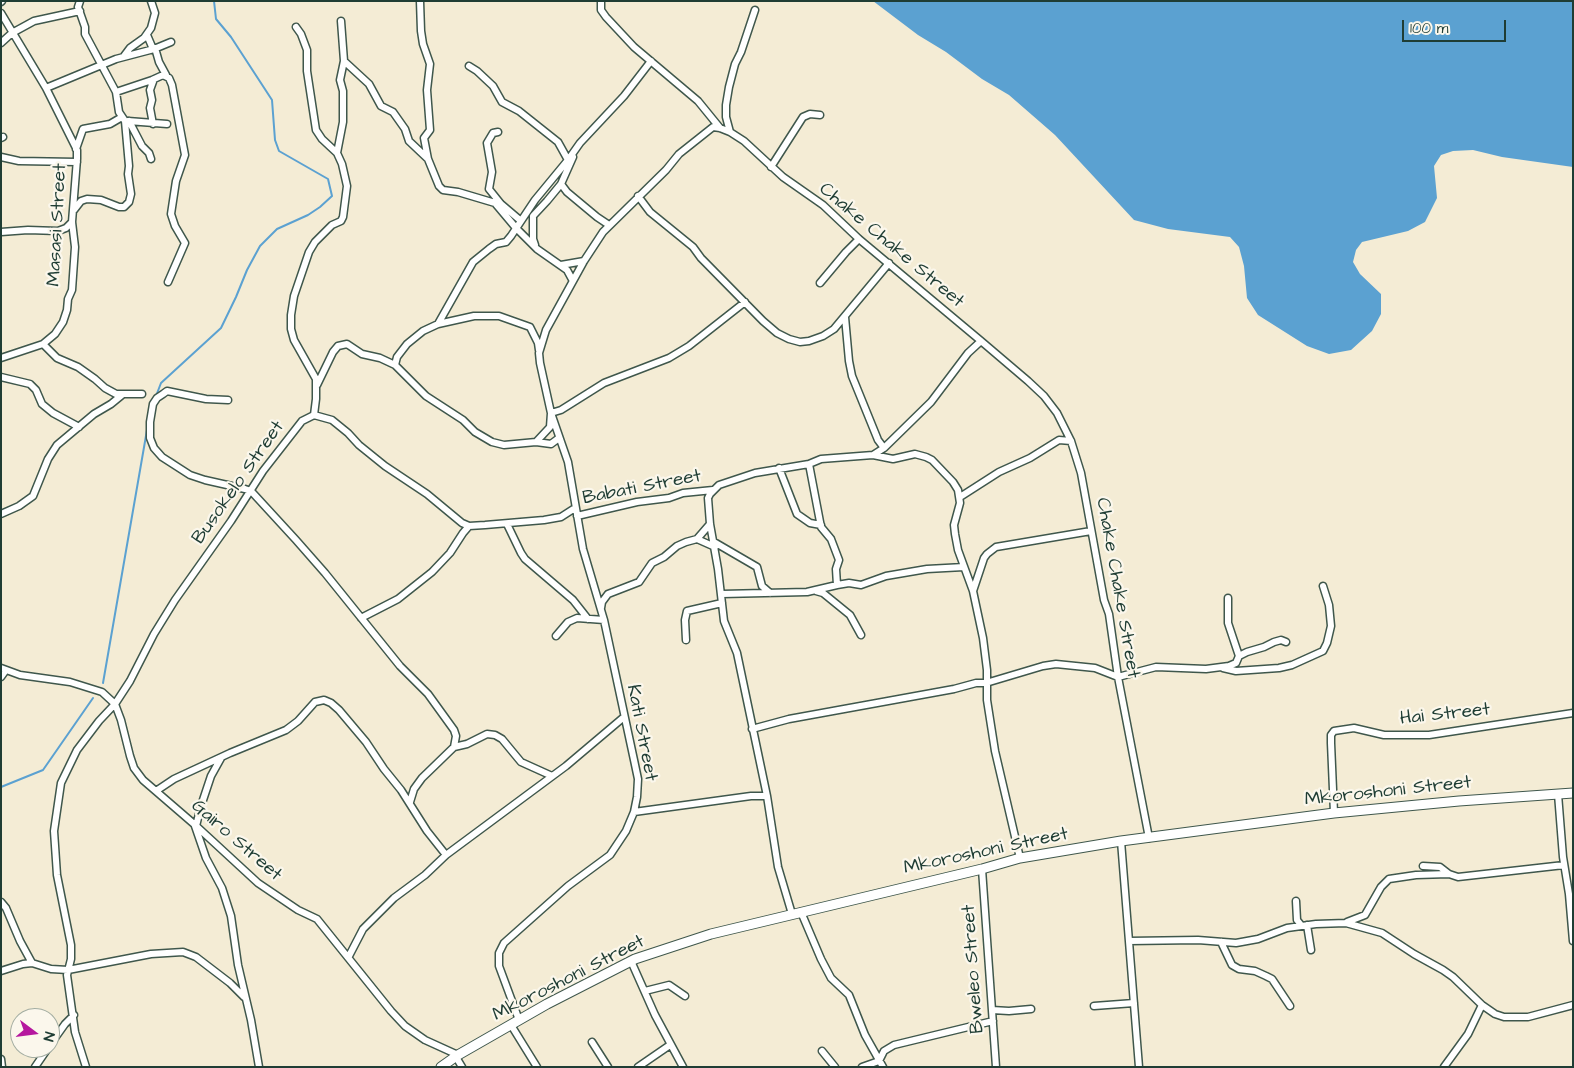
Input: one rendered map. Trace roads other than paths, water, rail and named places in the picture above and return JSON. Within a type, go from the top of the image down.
[{"type":"street","points":[[80,1],[78,6],[85,27],[85,34],[116,92],[119,101],[119,112],[142,146],[149,153],[150,160]]},
{"type":"street","points":[[124,56],[152,28],[155,14],[150,1]]},
{"type":"street","points":[[420,1],[423,44],[430,64],[427,90],[430,130],[424,138],[428,159],[436,183],[443,190],[498,204],[521,222]]},
{"type":"street","points":[[601,1],[601,10],[606,17],[634,47],[698,101],[720,128]]},
{"type":"street","points":[[730,132],[726,117],[729,87],[735,64],[755,10]]},
{"type":"street","points":[[1,43],[12,33],[38,20],[80,11]]},
{"type":"street","name":"Masasi Street","points":[[1,13],[46,88],[76,148],[77,162],[72,222],[75,247],[72,290],[63,322],[55,334],[43,344],[1,358]]},
{"type":"street","points":[[337,153],[343,122],[343,91],[340,80],[344,61],[341,21]]},
{"type":"street","points":[[296,27],[307,50],[307,71],[316,130],[322,139],[337,153],[347,182],[341,222],[332,225],[308,252],[294,296],[291,315],[291,329],[294,340],[315,376],[317,386]]},
{"type":"street","points":[[147,34],[159,62],[172,85],[185,155],[175,188],[171,214],[173,223],[185,243],[168,282]]},
{"type":"street","points":[[46,88],[102,64],[124,56],[154,49],[171,42]]},
{"type":"street","points":[[344,61],[369,84],[381,106],[393,112],[405,129],[409,141],[428,159]]},
{"type":"street","points":[[438,324],[473,262],[496,244],[508,240],[552,177],[606,113],[624,96],[651,61]]},
{"type":"street","points":[[469,66],[493,86],[502,102],[519,111],[558,142],[568,160]]},
{"type":"street","points":[[116,92],[166,75]]},
{"type":"street","points":[[153,124],[150,108],[152,100],[150,90],[154,79]]},
{"type":"street","points":[[771,167],[803,117],[810,114],[820,115]]},
{"type":"street","points":[[74,211],[81,201],[87,199],[106,201],[122,207],[130,202],[132,194],[128,174],[125,119]]},
{"type":"street","points":[[76,148],[83,129],[125,119],[153,124],[167,124]]},
{"type":"street","points":[[539,354],[546,330],[584,261],[609,225],[666,170],[679,154],[710,128],[720,128]]},
{"type":"street","name":"Chake Chake Street","points":[[720,128],[730,132],[757,152],[771,167],[794,186],[823,205],[859,239],[1044,396],[1057,413],[1071,441],[1081,473],[1088,508],[1090,531],[1104,600],[1109,614],[1118,677],[1149,838]]},
{"type":"street","points":[[498,132],[490,136],[487,143],[492,172],[489,188],[516,228],[537,249],[567,270],[574,281]]},
{"type":"street","points":[[537,249],[534,239],[533,216],[561,184],[576,147]]},
{"type":"street","points":[[1,157],[19,161],[77,162]]},
{"type":"street","points":[[561,184],[567,192],[609,225]]},
{"type":"street","points":[[638,196],[650,212],[693,247],[701,258],[777,333],[800,342],[823,336],[834,329],[889,264]]},
{"type":"street","points":[[1,232],[28,230],[58,231],[66,228],[72,222]]},
{"type":"street","points":[[820,284],[859,239]]},
{"type":"street","points":[[561,265],[584,261]]},
{"type":"street","points":[[551,413],[567,407],[604,383],[678,353],[745,302]]},
{"type":"street","points":[[395,366],[397,358],[407,344],[438,324],[474,316],[499,316],[530,327],[538,343],[540,363],[551,413],[568,462],[577,516]]},
{"type":"street","points":[[845,317],[852,376],[878,440],[884,448]]},
{"type":"street","points":[[873,455],[884,448],[931,402],[968,353],[981,341]]},
{"type":"street","points":[[43,344],[57,358],[78,367],[104,388],[122,395],[142,394]]},
{"type":"street","points":[[559,438],[551,444],[536,442],[504,445],[487,439],[475,432],[463,420],[426,396],[395,366],[380,358],[368,356],[347,344],[338,346],[329,357],[317,386],[314,415],[332,420],[385,466],[428,494],[459,522],[469,526],[507,524],[561,517],[576,508]]},
{"type":"street","points":[[1,377],[30,384],[36,390],[42,404],[79,427]]},
{"type":"street","points":[[228,400],[206,399],[166,392],[157,398],[153,404],[149,429],[150,438],[157,452],[190,475],[211,482],[245,488],[251,492],[296,540],[400,666],[428,694],[454,730],[456,736],[454,748]]},
{"type":"street","points":[[1,514],[19,506],[33,496],[53,450],[62,440],[94,414],[122,395]]},
{"type":"street","points":[[536,442],[550,427],[551,413]]},
{"type":"street","name":"Busokelo Street","points":[[86,1067],[75,1032],[68,980],[72,945],[57,875],[54,831],[61,783],[77,750],[99,721],[115,704],[175,600],[251,492],[263,471],[302,421],[314,415]]},
{"type":"street","points":[[960,497],[999,472],[1030,458],[1057,441],[1071,441]]},
{"type":"street","points":[[881,1064],[849,995],[832,978],[821,959],[797,913],[778,867],[767,796],[737,654],[724,621],[722,594],[710,524],[708,498],[713,490],[724,483],[754,473],[809,464],[821,459],[873,455],[893,459],[915,454],[926,457],[932,460],[953,482],[960,497],[954,525],[958,550],[973,591],[985,650],[988,711],[998,770],[1020,858]]},
{"type":"street","points":[[809,464],[821,525],[824,532],[831,539],[839,560],[836,571],[838,585]]},
{"type":"street","points":[[779,468],[797,514],[806,521],[821,525]]},
{"type":"street","name":"Babati Street","points":[[577,516],[637,502],[669,498],[683,492],[713,490]]},
{"type":"street","name":"Kati Street","points":[[537,1067],[515,1022],[499,966],[500,953],[504,943],[568,886],[610,855],[626,831],[634,812],[637,797],[638,779],[604,620],[583,549],[577,516]]},
{"type":"street","points":[[507,524],[525,559],[573,600],[588,619]]},
{"type":"street","points":[[601,610],[602,602],[608,594],[639,582],[652,563],[664,557],[677,546],[697,539],[710,524]]},
{"type":"street","points":[[361,618],[398,599],[432,572],[456,546],[469,526]]},
{"type":"street","points":[[973,591],[984,558],[996,547],[1090,531]]},
{"type":"street","points":[[697,539],[714,545],[757,567],[762,586],[770,593]]},
{"type":"street","points":[[722,594],[807,592],[838,585],[861,585],[897,574],[927,569],[964,567]]},
{"type":"street","points":[[752,729],[789,718],[954,689],[976,682],[986,683],[1016,673],[1056,664],[1095,668],[1118,677],[1156,668],[1222,668],[1236,671],[1279,668],[1292,665],[1323,652],[1327,643],[1331,626],[1329,605],[1323,586]]},
{"type":"street","points":[[815,590],[824,593],[850,615],[861,635]]},
{"type":"street","points":[[1228,598],[1228,623],[1239,656]]},
{"type":"street","points":[[686,640],[685,620],[687,611],[722,603]]},
{"type":"street","points":[[556,636],[568,622],[577,618],[604,620]]},
{"type":"street","points":[[1222,668],[1234,664],[1239,656],[1247,652],[1264,648],[1274,642],[1286,642]]},
{"type":"street","points":[[1,677],[3,669],[20,675],[70,682],[102,692],[115,704]]},
{"type":"street","points":[[156,791],[174,779],[286,730],[315,702],[324,700],[339,710],[355,728],[410,802],[427,831],[446,855]]},
{"type":"street","name":"Gairo Street","points":[[115,704],[134,768],[143,780],[195,825],[258,884],[298,910],[317,919],[405,1026],[425,1040],[457,1056]]},
{"type":"street","name":"Hai Street","points":[[1334,813],[1330,743],[1332,732],[1344,728],[1354,728],[1384,735],[1429,735],[1573,713]]},
{"type":"street","points":[[349,956],[363,930],[374,917],[408,887],[425,875],[446,855],[552,776],[624,717]]},
{"type":"street","points":[[410,802],[414,789],[422,778],[454,748],[487,734],[495,735],[502,739],[521,762],[552,776]]},
{"type":"street","points":[[222,757],[211,776],[195,825],[206,858],[222,888],[231,916],[237,961],[244,997],[251,1020],[259,1067]]},
{"type":"street","name":"Mkoroshoni Street","points":[[441,1067],[515,1022],[632,961],[711,934],[982,869],[1020,858],[1121,841],[1334,813],[1468,800],[1573,793]]},
{"type":"street","points":[[1558,794],[1564,866],[1570,883],[1573,941]]},
{"type":"street","points":[[634,812],[750,796],[767,796]]},
{"type":"street","points":[[1121,841],[1139,1067]]},
{"type":"street","points":[[1423,866],[1440,867],[1449,874],[1458,877],[1564,866]]},
{"type":"street","name":"Bweleo Street","points":[[982,869],[996,1067]]},
{"type":"street","points":[[1346,923],[1362,918],[1368,911],[1380,887],[1389,879],[1416,875],[1449,874]]},
{"type":"street","points":[[1296,901],[1300,924],[1311,950]]},
{"type":"street","points":[[1,902],[6,908],[32,963]]},
{"type":"street","points":[[1368,911],[1373,929]]},
{"type":"street","points":[[1129,941],[1198,940],[1244,942],[1300,924],[1346,923],[1382,933],[1443,970],[1453,977],[1482,1006],[1495,1014],[1516,1018],[1528,1017],[1573,1005]]},
{"type":"street","points":[[1221,942],[1232,965],[1239,969],[1260,973],[1272,980],[1290,1006]]},
{"type":"street","points":[[1,971],[32,963],[51,969],[68,970],[151,954],[183,952],[196,957],[230,983],[244,997]]},
{"type":"street","points":[[632,961],[670,1045],[683,1067]]},
{"type":"street","points":[[645,991],[669,985],[685,996]]},
{"type":"street","points":[[1094,1006],[1134,1003]]},
{"type":"street","points":[[1444,1067],[1468,1034],[1482,1006]]},
{"type":"street","points":[[992,1010],[1031,1009]]},
{"type":"street","points":[[60,1031],[74,1015]]},
{"type":"street","points":[[881,1064],[884,1050],[894,1045],[993,1021]]},
{"type":"street","points":[[592,1042],[608,1067]]},
{"type":"street","points":[[638,1067],[670,1045]]},
{"type":"street","points":[[822,1051],[835,1067]]},
{"type":"street","points":[[457,1056],[462,1067]]},
{"type":"street","points":[[1,1059],[2,1067]]},
{"type":"street","points":[[862,1067],[881,1064]]},
{"type":"water","points":[[873,1],[1573,1],[1573,167],[1502,157],[1473,150],[1453,151],[1441,155],[1434,166],[1437,198],[1425,222],[1408,231],[1362,242],[1356,250],[1353,262],[1360,274],[1381,294],[1381,314],[1372,331],[1351,350],[1329,354],[1307,346],[1258,315],[1247,298],[1244,266],[1239,247],[1230,237],[1168,229],[1134,220],[1055,135],[1009,95],[982,79],[946,52],[918,35]]},
{"type":"waterway","points":[[156,396],[161,383],[221,328],[260,246],[277,229],[308,215],[332,196],[328,179],[279,151],[275,140],[272,100],[231,37],[216,19],[214,1]]},
{"type":"waterway","points":[[103,683],[147,430]]},
{"type":"waterway","points":[[1,787],[43,770],[93,698]]}]
